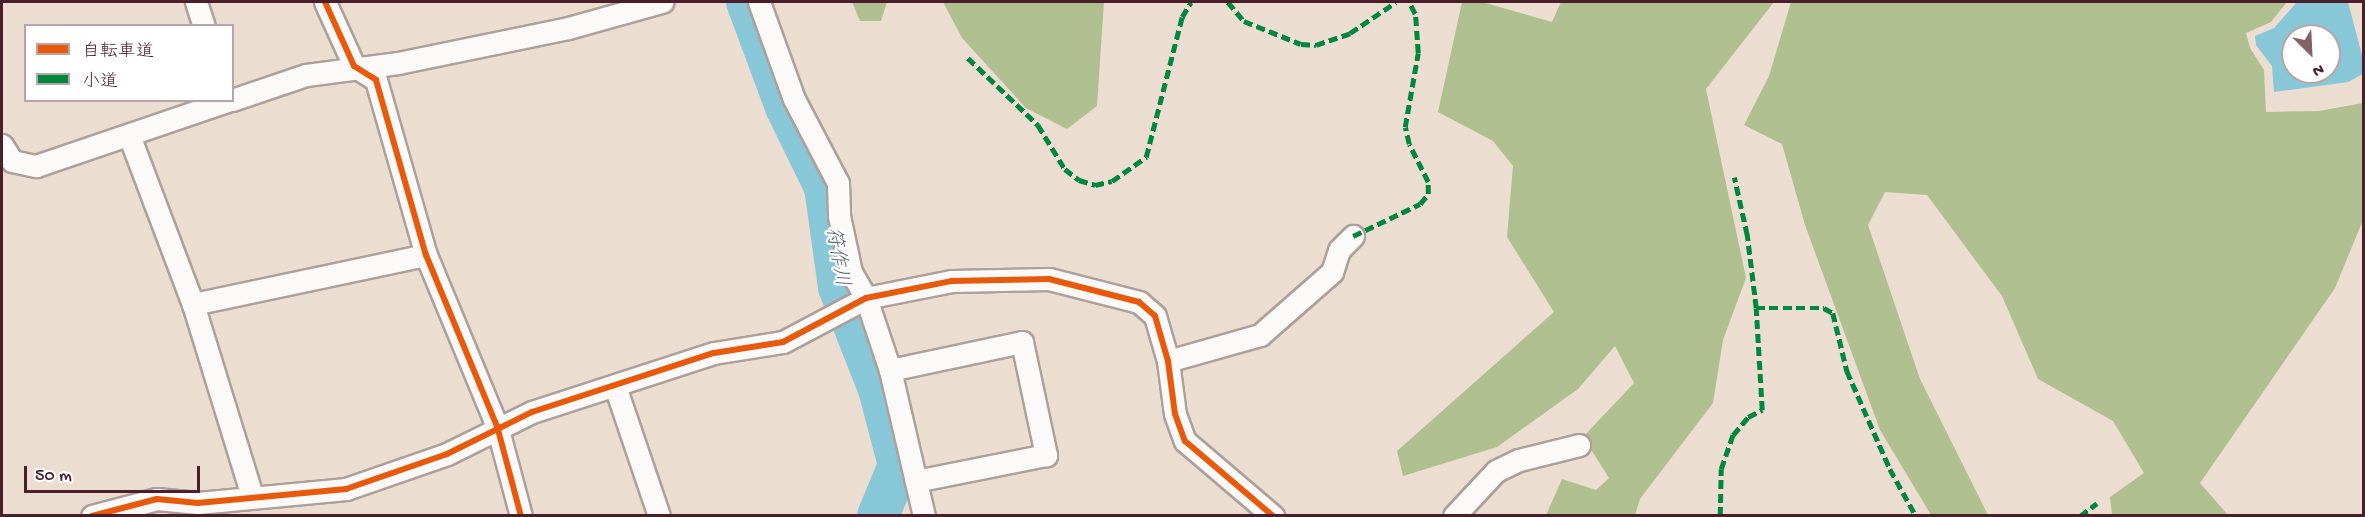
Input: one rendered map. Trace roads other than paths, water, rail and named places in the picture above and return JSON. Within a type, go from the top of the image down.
[{"type":"street","points":[[196,2],[203,24]]},
{"type":"street","points":[[325,2],[354,66],[376,80],[426,255],[496,426],[521,516]]},
{"type":"street","points":[[234,99],[306,75],[354,66],[398,63],[568,28],[662,2]]},
{"type":"street","points":[[759,2],[794,99],[838,183],[842,235],[851,272],[865,299],[890,370],[924,516]]},
{"type":"street","points":[[2,145],[12,161],[36,166],[226,102]]},
{"type":"street","points":[[129,135],[193,304],[252,496]]},
{"type":"street","points":[[1168,361],[1260,335],[1332,272],[1340,250],[1353,236]]},
{"type":"street","points":[[193,304],[426,255]]},
{"type":"street","points":[[92,516],[157,499],[195,509],[252,496],[346,489],[447,453],[496,426],[714,353],[783,342],[865,299],[952,281],[1049,279],[1139,302],[1155,316],[1168,361],[1175,414],[1185,441],[1273,516]]},
{"type":"street","points":[[890,370],[1022,342],[1046,455],[916,481]]},
{"type":"street","points":[[615,386],[659,516]]},
{"type":"street","points":[[1454,516],[1496,471],[1519,460],[1579,446]]},
{"type":"water","points":[[2297,2],[2348,2],[2363,59],[2363,74],[2341,83],[2341,24],[2281,24],[2281,84],[2333,84],[2274,92],[2272,66],[2256,45],[2255,36],[2274,28]]},
{"type":"waterway","name":"符作川","points":[[747,2],[786,107],[825,187],[839,287],[879,389],[899,465],[878,516]]}]
